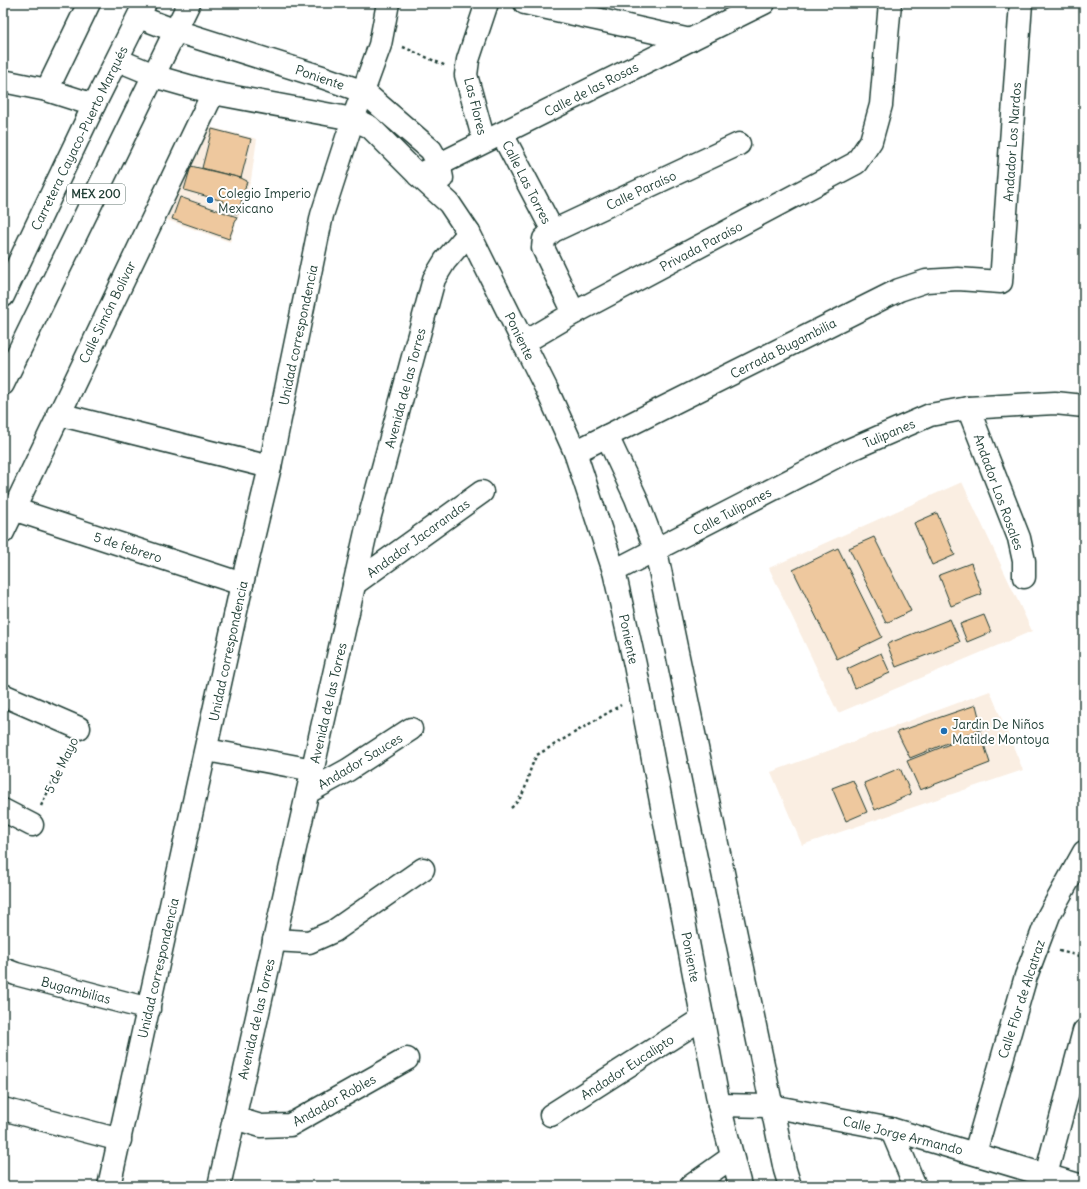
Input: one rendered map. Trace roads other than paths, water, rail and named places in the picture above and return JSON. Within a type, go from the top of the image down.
[{"type":"street","points":[[47,90],[89,3]]},
{"type":"street","name":"MEX 200","points":[[3,384],[189,3]]},
{"type":"street","points":[[353,119],[380,45],[388,3]]},
{"type":"street","name":"Las Flores","points":[[487,3],[468,60],[466,75],[493,138]]},
{"type":"street","points":[[525,3],[690,40]]},
{"type":"street","name":"Calle de las Rosas","points":[[418,176],[438,164],[764,3]]},
{"type":"street","name":"Privada Paraíso","points":[[523,343],[574,313],[856,163],[871,141],[881,105],[890,3]]},
{"type":"street","name":"Andador Los Nardos","points":[[1001,282],[1021,3]]},
{"type":"street","name":"Poniente","points":[[142,10],[176,31],[322,77],[364,92],[431,150],[438,164],[449,203]]},
{"type":"street","name":"Carretera Cayaco-Puerto Marqués","points":[[3,295],[94,105],[142,10]]},
{"type":"street","name":"Poniente","points":[[118,60],[154,74],[214,93],[353,119],[370,127],[418,176],[449,203],[470,233],[575,452],[614,571],[641,694],[719,1105],[740,1186]]},
{"type":"street","points":[[3,81],[47,90],[94,105]]},
{"type":"street","name":"Calle Simón Bolívar","points":[[3,532],[58,414],[214,93]]},
{"type":"street","name":"Unidad correspondencia","points":[[109,1186],[207,750],[242,584],[270,467],[322,215],[353,119]]},
{"type":"street","name":"Calle Las Torres","points":[[493,138],[548,235],[543,248],[574,313]]},
{"type":"street","name":"Calle Paraíso","points":[[548,235],[739,144]]},
{"type":"street","name":"Avenida de las Torres","points":[[219,1186],[368,523],[434,279],[445,261],[470,233]]},
{"type":"street","name":"Cerrada Bugambilia","points":[[575,452],[899,290],[926,281],[950,279],[1001,282]]},
{"type":"street","points":[[968,408],[1055,403],[1084,406]]},
{"type":"street","name":"Tulipanes","points":[[849,450],[930,415],[968,408]]},
{"type":"street","name":"Andador Los Rosales","points":[[968,408],[1019,538],[1024,561],[1024,577]]},
{"type":"street","points":[[58,414],[270,467]]},
{"type":"street","points":[[607,436],[636,498],[656,551],[771,1106],[790,1186]]},
{"type":"street","name":"Calle Tulipanes","points":[[614,571],[656,551],[849,450]]},
{"type":"street","name":"Andador Jacarandas","points":[[354,584],[482,492]]},
{"type":"street","name":"5 de febrero","points":[[13,509],[242,584]]},
{"type":"street","name":"5 de Mayo","points":[[3,695],[79,728]]},
{"type":"street","name":"Andador Sauces","points":[[308,792],[348,770],[411,729]]},
{"type":"street","points":[[207,750],[313,770]]},
{"type":"street","points":[[3,810],[32,825]]},
{"type":"street","name":"Calle Flor de Alcatraz","points":[[975,1153],[1024,983],[1038,944],[1049,915],[1084,852]]},
{"type":"street","points":[[274,940],[309,942],[334,931],[423,869]]},
{"type":"street","name":"Bugambilias","points":[[3,969],[16,974],[149,1009]]},
{"type":"street","name":"Andador Eucalipto","points":[[551,1115],[703,1018]]},
{"type":"street","points":[[1046,1175],[1084,1031]]},
{"type":"street","name":"Andador Robles","points":[[234,1118],[261,1126],[290,1125],[407,1059]]},
{"type":"street","name":"Calle Jorge Armando","points":[[719,1105],[771,1106],[891,1129],[1082,1186]]},
{"type":"street","points":[[3,1109],[120,1140]]},
{"type":"street","points":[[891,1129],[915,1186]]},
{"type":"street","points":[[691,1186],[732,1158]]},
{"type":"place","name":"Colegio Imperio Mexicano","points":[[210,200]]},
{"type":"place","name":"Jardin De Niños Matilde Montoya","points":[[944,731]]}]
